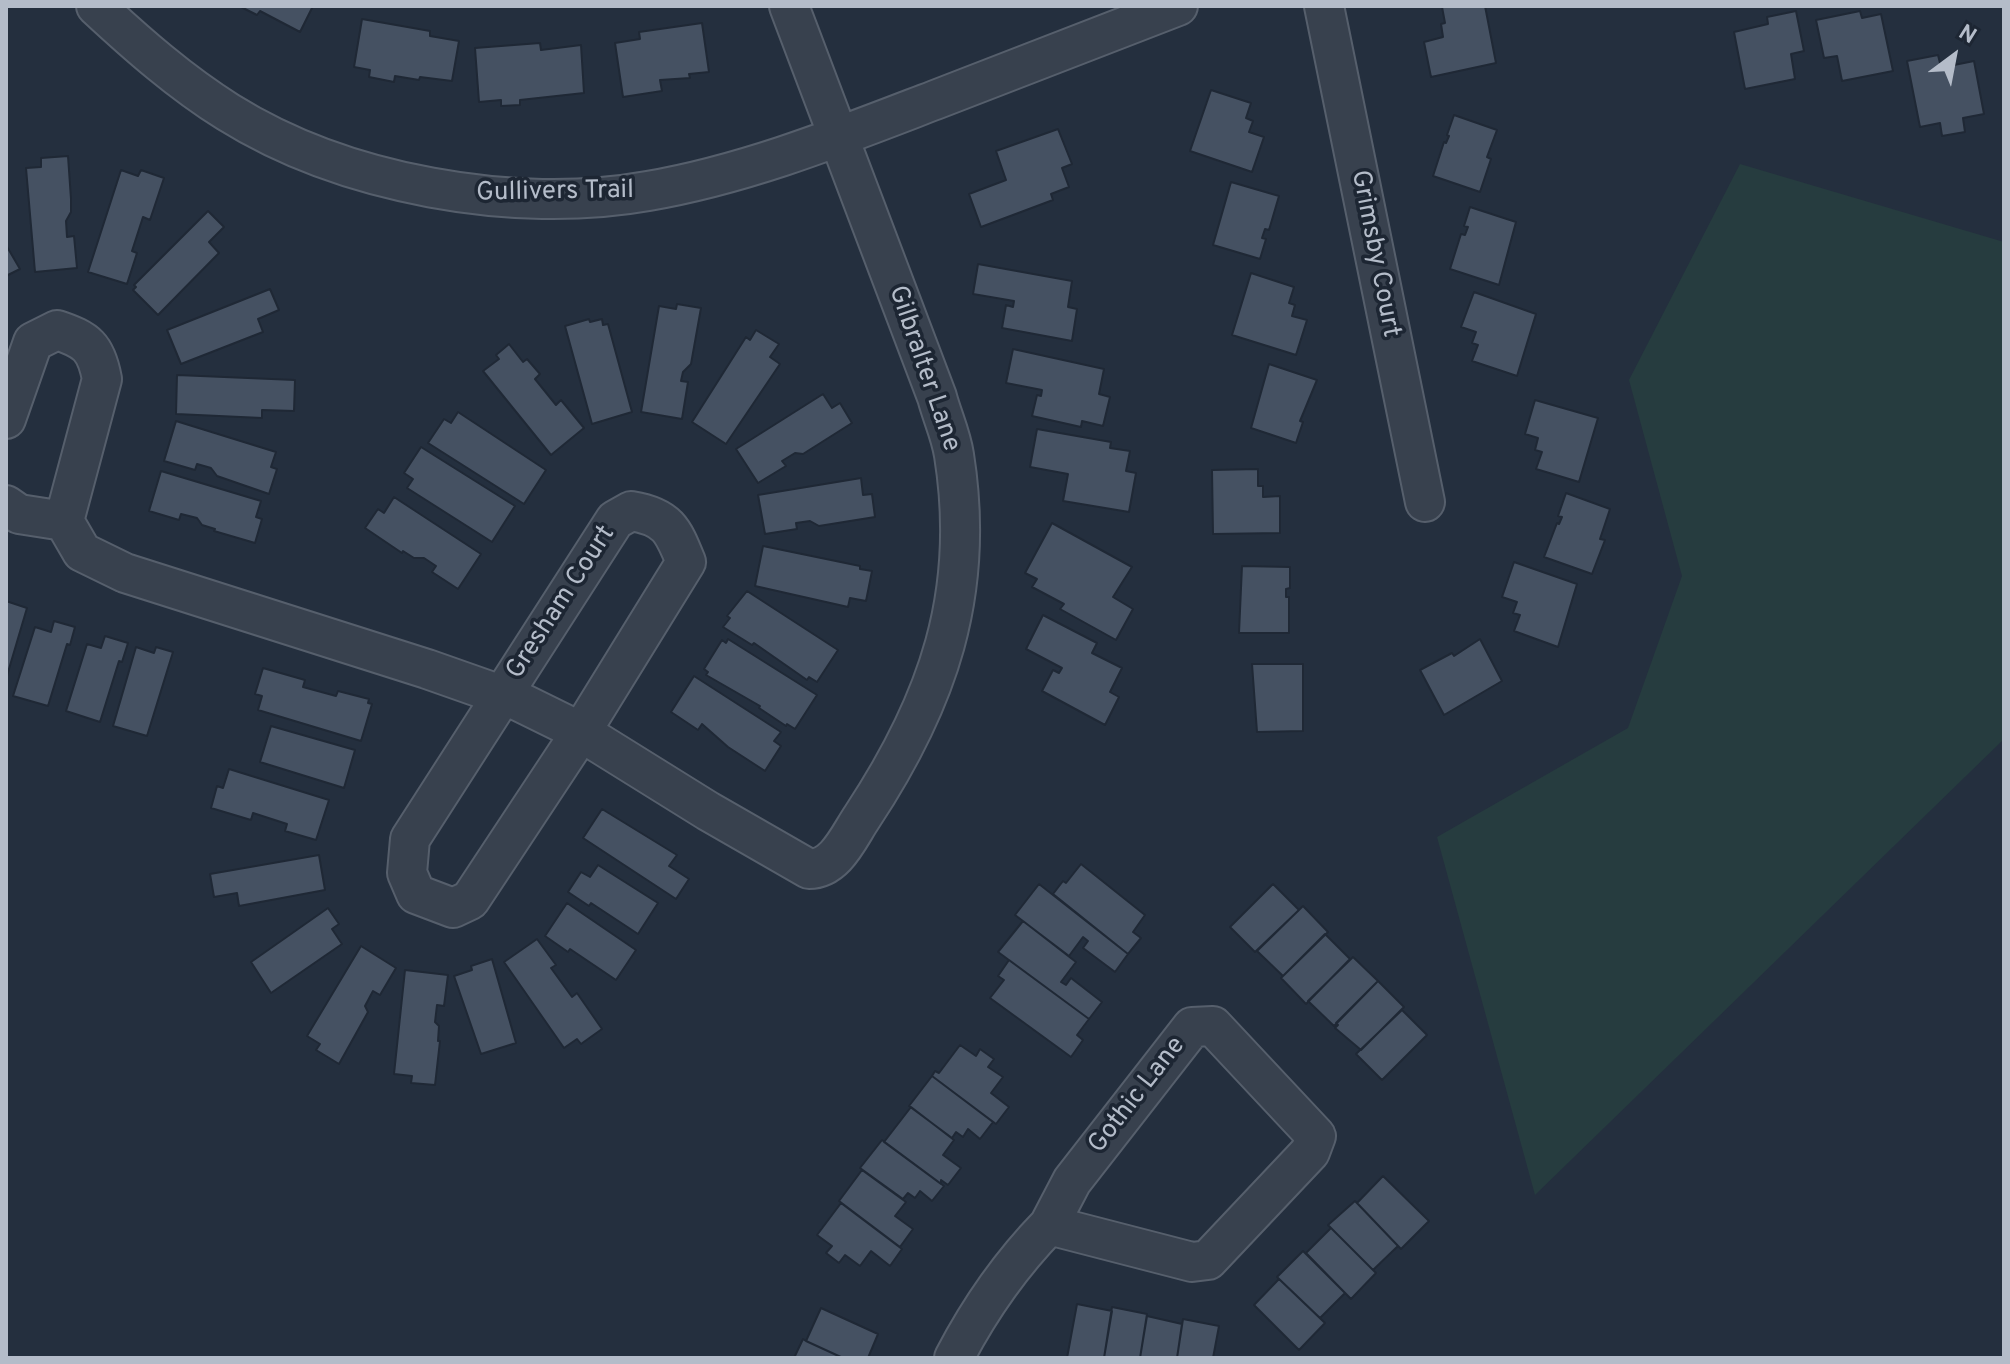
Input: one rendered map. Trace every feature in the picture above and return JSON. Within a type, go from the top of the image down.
[{"type":"street","name":"Gullivers Trail","points":[[96,6],[140,47],[191,86],[258,128],[303,149],[398,182],[466,195],[515,198],[645,192],[713,178],[840,137],[1178,6]]},
{"type":"street","name":"Gilbralter Lane","points":[[789,6],[937,397],[953,452],[961,545],[951,630],[939,668],[920,712],[871,804],[826,866]]},
{"type":"street","name":"Grimsby Court","points":[[1324,6],[1425,502]]},
{"type":"street","points":[[6,419],[33,342],[57,330],[81,338],[98,357],[102,379],[64,521],[19,514],[6,505]]},
{"type":"street","name":"Gresham Court","points":[[631,511],[649,514],[672,528],[686,562],[581,732],[470,900],[453,908],[416,894],[407,873],[410,839],[502,695],[615,520],[631,511]]},
{"type":"street","name":"Gresham Court","points":[[64,521],[82,552],[125,573],[502,695],[581,732],[809,869],[826,866]]},
{"type":"street","name":"Gothic Lane","points":[[954,1358],[978,1312],[1000,1281],[1049,1225],[1072,1181],[1192,1027],[1213,1026],[1316,1136],[1310,1152],[1208,1260],[1192,1262],[1049,1225]]},
{"type":"green space","points":[[1740,164],[2004,242],[2004,739],[1535,1195],[1437,837],[1628,728],[1682,576],[1629,380]]},
{"type":"building","points":[[239,6],[313,6],[300,32],[260,11],[257,15]]},
{"type":"building","points":[[1485,6],[1496,63],[1431,77],[1424,42],[1443,37],[1441,24],[1445,23],[1442,7]]},
{"type":"building","points":[[1796,11],[1804,51],[1791,54],[1795,79],[1745,89],[1734,32],[1768,24],[1767,17]]},
{"type":"building","points":[[1860,11],[1862,18],[1881,14],[1893,71],[1842,81],[1837,56],[1824,58],[1816,20]]},
{"type":"building","points":[[362,19],[430,31],[430,36],[459,41],[452,81],[395,76],[394,82],[369,77],[370,70],[354,67]]},
{"type":"building","points":[[702,23],[709,72],[689,74],[690,78],[660,80],[662,91],[623,97],[615,43],[640,39],[639,32]]},
{"type":"building","points":[[540,43],[541,50],[581,45],[584,93],[520,100],[520,105],[501,106],[501,100],[479,102],[475,48]]},
{"type":"building","points":[[1938,55],[1940,63],[1954,61],[1954,65],[1974,61],[1984,114],[1963,118],[1965,132],[1942,136],[1940,123],[1920,127],[1907,61]]},
{"type":"building","points":[[1211,90],[1251,103],[1246,118],[1253,121],[1249,132],[1264,137],[1252,172],[1190,151]]},
{"type":"building","points":[[1454,115],[1497,130],[1487,157],[1491,159],[1480,192],[1433,176]]},
{"type":"building","points":[[1058,129],[1072,164],[1062,168],[1069,187],[1051,194],[1053,200],[981,227],[969,194],[1006,180],[996,151]]},
{"type":"building","points":[[68,156],[71,212],[66,221],[67,237],[74,236],[77,268],[35,272],[26,168],[41,167],[41,158]]},
{"type":"building","points":[[121,170],[138,176],[141,170],[164,178],[150,220],[143,217],[132,251],[137,253],[127,284],[88,272]]},
{"type":"building","points":[[1231,182],[1279,196],[1269,230],[1265,229],[1262,238],[1266,239],[1260,259],[1213,245]]},
{"type":"building","points":[[1470,207],[1516,222],[1499,285],[1450,269],[1461,234],[1465,235],[1468,227],[1464,226]]},
{"type":"building","points":[[208,211],[224,227],[209,242],[219,253],[158,315],[133,290],[134,285]]},
{"type":"building","points":[[6,245],[20,269],[6,276]]},
{"type":"building","points":[[978,264],[1072,281],[1068,307],[1077,309],[1072,341],[1002,328],[1006,305],[1013,307],[1014,301],[973,294]]},
{"type":"building","points":[[1251,273],[1294,287],[1289,303],[1295,305],[1292,316],[1307,320],[1296,355],[1232,335]]},
{"type":"building","points":[[270,289],[279,310],[258,319],[263,332],[181,364],[167,330]]},
{"type":"building","points":[[1474,292],[1536,314],[1517,376],[1472,361],[1478,345],[1472,343],[1476,332],[1461,327]]},
{"type":"building","points":[[677,304],[701,308],[691,364],[683,372],[681,381],[688,382],[682,419],[641,412],[659,306],[676,309]]},
{"type":"building","points":[[589,319],[590,322],[602,319],[603,325],[608,324],[632,412],[592,424],[565,326]]},
{"type":"building","points":[[756,330],[779,344],[770,357],[780,364],[726,444],[692,422],[746,337],[750,340]]},
{"type":"building","points":[[509,344],[523,362],[527,359],[540,374],[535,379],[556,405],[561,400],[584,428],[551,455],[483,371],[499,359],[496,355]]},
{"type":"building","points":[[1013,349],[1104,369],[1099,394],[1110,397],[1103,426],[1082,421],[1081,427],[1032,416],[1037,395],[1041,396],[1042,390],[1006,383]]},
{"type":"building","points":[[1269,364],[1317,380],[1300,421],[1303,422],[1296,443],[1251,428]]},
{"type":"building","points":[[177,375],[295,380],[294,411],[262,410],[262,418],[176,414]]},
{"type":"building","points":[[823,394],[832,408],[840,403],[852,423],[803,454],[795,453],[782,461],[786,466],[758,483],[736,449]]},
{"type":"building","points":[[1535,400],[1598,418],[1579,482],[1536,469],[1542,452],[1535,450],[1538,438],[1525,434]]},
{"type":"building","points":[[458,412],[546,470],[524,504],[428,443],[444,419],[451,423]]},
{"type":"building","points":[[176,421],[276,452],[271,467],[277,469],[269,494],[217,476],[211,468],[197,464],[195,470],[164,461]]},
{"type":"building","points":[[1037,429],[1111,442],[1110,448],[1130,451],[1126,471],[1136,473],[1129,512],[1063,501],[1068,474],[1030,467]]},
{"type":"building","points":[[421,447],[515,506],[492,542],[407,488],[413,479],[404,473]]},
{"type":"building","points":[[1258,469],[1258,486],[1263,486],[1263,497],[1280,496],[1280,533],[1213,534],[1212,470]]},
{"type":"building","points":[[161,471],[261,501],[256,517],[262,519],[255,543],[214,531],[202,525],[197,518],[181,514],[179,520],[149,511]]},
{"type":"building","points":[[861,478],[863,495],[872,494],[875,517],[819,526],[810,521],[796,523],[797,529],[765,534],[758,495]]},
{"type":"building","points":[[1566,493],[1610,509],[1600,539],[1605,540],[1592,574],[1544,557],[1562,517],[1558,516]]},
{"type":"building","points":[[394,497],[481,554],[458,589],[432,572],[436,566],[424,558],[402,553],[365,528],[378,509],[384,513]]},
{"type":"building","points":[[1052,523],[1132,567],[1113,597],[1133,609],[1116,640],[1060,609],[1064,604],[1032,587],[1037,579],[1025,573]]},
{"type":"building","points":[[763,546],[872,571],[866,601],[850,598],[848,607],[755,586]]},
{"type":"building","points":[[1514,562],[1577,584],[1558,647],[1514,631],[1520,615],[1513,613],[1517,602],[1502,597]]},
{"type":"building","points":[[1242,566],[1290,567],[1290,588],[1286,589],[1286,597],[1289,597],[1289,633],[1239,633]]},
{"type":"building","points":[[747,591],[838,650],[817,682],[809,677],[807,680],[754,643],[752,645],[723,627],[730,618],[727,616]]},
{"type":"building","points":[[6,601],[27,608],[6,679]]},
{"type":"building","points":[[1043,615],[1097,643],[1092,653],[1122,668],[1110,692],[1119,697],[1105,725],[1042,691],[1053,670],[1059,673],[1062,668],[1026,649]]},
{"type":"building","points":[[54,621],[75,627],[48,706],[13,696],[35,627],[51,632]]},
{"type":"building","points":[[105,636],[128,643],[122,662],[119,661],[100,722],[66,711],[87,644],[101,648]]},
{"type":"building","points":[[728,639],[817,695],[795,729],[706,675],[708,672],[704,669],[722,640],[726,643]]},
{"type":"building","points":[[1480,639],[1502,681],[1444,715],[1420,670],[1452,653],[1454,656]]},
{"type":"building","points":[[136,647],[154,653],[156,647],[173,652],[147,736],[113,726]]},
{"type":"building","points":[[1252,664],[1303,664],[1303,731],[1257,732]]},
{"type":"building","points":[[263,668],[305,680],[303,687],[336,696],[338,691],[369,699],[368,703],[372,704],[361,741],[258,710],[262,696],[255,694]]},
{"type":"building","points":[[694,676],[781,732],[774,741],[781,746],[765,771],[728,747],[702,724],[698,730],[671,712]]},
{"type":"building","points":[[271,726],[355,750],[344,788],[260,762]]},
{"type":"building","points":[[229,769],[329,800],[316,840],[285,831],[287,824],[253,813],[251,820],[211,808],[217,786],[223,788]]},
{"type":"building","points":[[602,809],[677,855],[669,866],[689,879],[676,899],[583,838]]},
{"type":"building","points":[[319,855],[325,890],[239,906],[237,893],[214,897],[210,874]]},
{"type":"building","points":[[1081,864],[1145,915],[1133,932],[1141,938],[1128,954],[1053,894]]},
{"type":"building","points":[[598,865],[658,903],[638,934],[591,903],[589,906],[568,892],[581,872],[590,877]]},
{"type":"building","points":[[1039,884],[1128,954],[1115,972],[1083,948],[1088,941],[1083,937],[1069,956],[1015,915]]},
{"type":"building","points":[[1273,884],[1299,910],[1255,952],[1230,927]]},
{"type":"building","points":[[567,903],[636,950],[616,980],[545,936]]},
{"type":"building","points":[[1303,906],[1328,932],[1283,976],[1257,951]]},
{"type":"building","points":[[328,908],[339,924],[332,929],[342,944],[271,993],[251,962]]},
{"type":"building","points":[[1023,921],[1076,962],[1061,982],[1066,985],[1071,978],[1102,1002],[1089,1019],[998,952]]},
{"type":"building","points":[[1325,934],[1350,959],[1306,1004],[1281,978]]},
{"type":"building","points":[[537,939],[556,965],[551,968],[572,997],[577,993],[602,1029],[581,1044],[577,1039],[564,1048],[504,962]]},
{"type":"building","points":[[361,946],[396,968],[380,995],[373,991],[365,1006],[368,1012],[339,1064],[316,1050],[320,1044],[307,1036]]},
{"type":"building","points":[[1353,957],[1378,981],[1334,1026],[1308,1001]]},
{"type":"building","points":[[492,959],[516,1043],[481,1054],[454,976]]},
{"type":"building","points":[[1009,960],[1089,1019],[1077,1035],[1083,1040],[1071,1057],[990,998],[1004,980],[998,976]]},
{"type":"building","points":[[405,970],[448,975],[444,1006],[437,1005],[435,1022],[439,1026],[440,1041],[435,1085],[411,1083],[412,1076],[394,1074]]},
{"type":"building","points":[[1378,981],[1404,1007],[1361,1050],[1335,1028],[1336,1023]]},
{"type":"building","points":[[1402,1010],[1427,1035],[1382,1080],[1356,1054]]},
{"type":"building","points":[[960,1045],[976,1056],[980,1049],[994,1059],[988,1067],[1003,1077],[991,1093],[1009,1107],[996,1124],[932,1076],[935,1071],[939,1073]]},
{"type":"building","points":[[932,1076],[993,1122],[980,1139],[968,1129],[963,1137],[956,1132],[952,1138],[909,1106]]},
{"type":"building","points":[[911,1107],[954,1140],[943,1155],[961,1168],[948,1185],[941,1180],[941,1184],[884,1142]]},
{"type":"building","points":[[882,1140],[944,1186],[932,1201],[920,1191],[915,1198],[908,1193],[903,1199],[860,1168]]},
{"type":"building","points":[[862,1170],[906,1202],[895,1216],[913,1229],[900,1247],[839,1201]]},
{"type":"building","points":[[1383,1176],[1429,1221],[1401,1249],[1357,1203]]},
{"type":"building","points":[[1355,1201],[1398,1246],[1373,1270],[1328,1225]]},
{"type":"building","points":[[841,1203],[902,1249],[890,1266],[871,1251],[860,1266],[845,1255],[839,1263],[826,1253],[832,1246],[817,1235]]},
{"type":"building","points":[[1331,1228],[1376,1273],[1351,1299],[1306,1253]]},
{"type":"building","points":[[1303,1251],[1345,1293],[1320,1318],[1277,1277]]},
{"type":"building","points":[[1279,1279],[1325,1323],[1299,1350],[1254,1305]]},
{"type":"building","points":[[1077,1304],[1112,1311],[1104,1358],[1067,1358]]},
{"type":"building","points":[[1112,1307],[1147,1314],[1140,1358],[1104,1358]]},
{"type":"building","points":[[821,1308],[878,1334],[868,1358],[843,1358],[806,1341]]},
{"type":"building","points":[[1147,1316],[1182,1324],[1177,1358],[1140,1358]]},
{"type":"building","points":[[1183,1319],[1219,1326],[1213,1358],[1177,1358]]},
{"type":"building","points":[[803,1339],[806,1341],[843,1358],[794,1358]]}]
